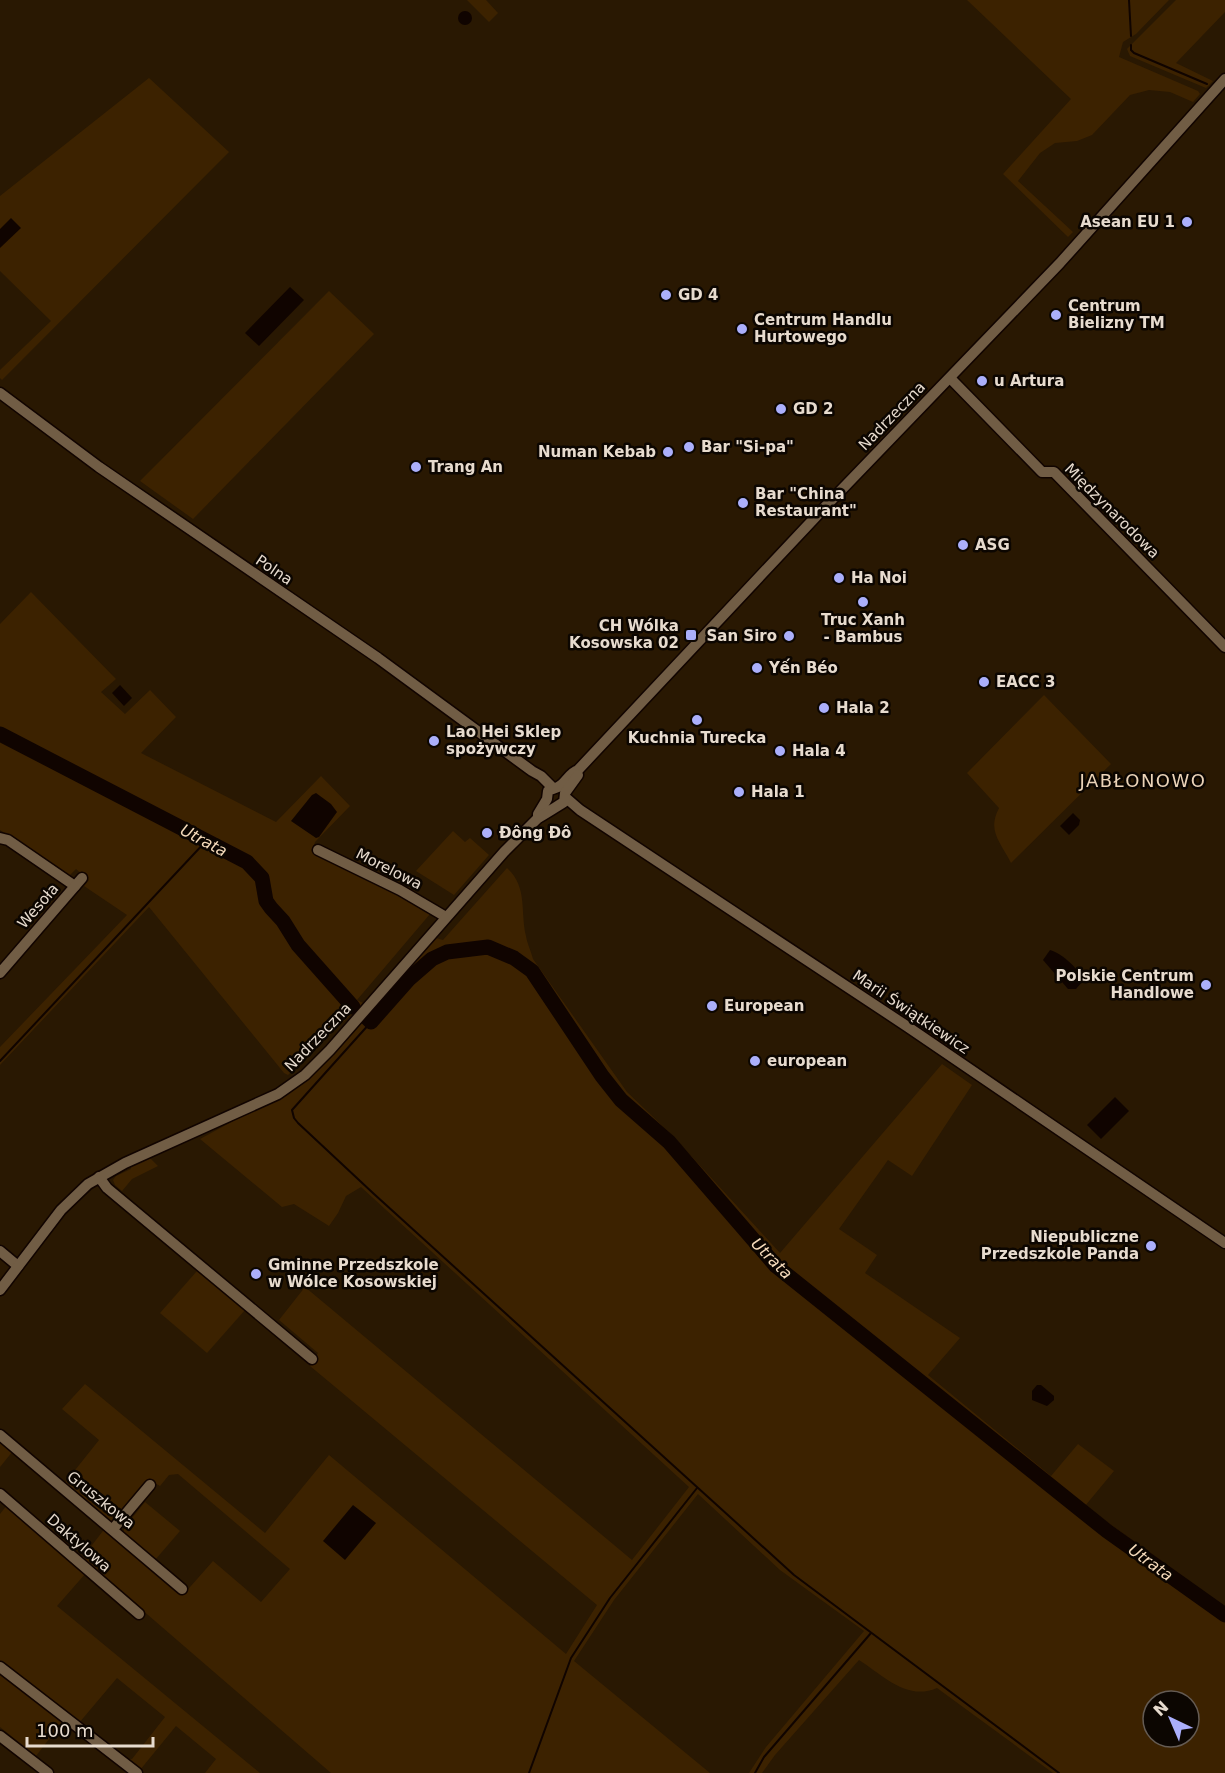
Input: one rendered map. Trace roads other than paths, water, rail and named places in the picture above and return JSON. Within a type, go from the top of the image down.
[{"type":"street","name":"Nadrzeczna","points":[[0,1290],[69,1200],[99,1176],[268,1099],[296,1082],[330,1050],[504,852],[538,818],[537,815],[556,796],[573,771],[578,770],[824,508],[1060,263],[1225,80]]},
{"type":"street","name":"Międzynarodowa","points":[[950,378],[1042,472],[1054,472],[1225,647]]},
{"type":"street","name":"Polna","points":[[0,393],[99,467],[378,658],[532,771],[533,776],[556,796]]},
{"type":"street","name":"Marii Świątkiewicz","points":[[556,796],[571,809],[577,809],[908,1027],[1225,1243]]},
{"type":"street","name":"Wesoła","points":[[0,838],[8,840],[79,882],[0,973]]},
{"type":"street","name":"Morelowa","points":[[318,850],[400,890],[446,917]]},
{"type":"street","points":[[99,1176],[107,1188],[312,1359]]},
{"type":"street","points":[[0,1251],[18,1266]]},
{"type":"street","name":"Gruszkowa","points":[[0,1435],[182,1589]]},
{"type":"street","points":[[113,1529],[150,1485]]},
{"type":"street","name":"Daktylowa","points":[[0,1494],[139,1614]]},
{"type":"street","points":[[0,1667],[133,1772]]},
{"type":"street","points":[[0,1736],[48,1773]]},
{"type":"waterway","points":[[1129,0],[1131,36]]},
{"type":"waterway","points":[[1131,45],[1134,53],[1207,84]]},
{"type":"waterway","name":"Utrata","points":[[0,734],[247,862],[262,878],[266,901],[283,921],[298,945],[353,1007]]},
{"type":"waterway","points":[[0,1061],[207,840]]},
{"type":"waterway","name":"Utrata","points":[[367,1018],[371,1022],[409,979],[432,959],[447,952],[488,947],[514,958],[532,971],[602,1076],[621,1100],[669,1142],[776,1266],[1107,1531],[1225,1615]]},
{"type":"waterway","points":[[371,1022],[292,1110],[298,1123],[794,1575],[1059,1773]]},
{"type":"waterway","points":[[529,1773],[571,1658],[610,1598],[697,1488]]},
{"type":"waterway","points":[[755,1773],[764,1757],[871,1633]]},
{"type":"place","name":"Asean EU 1","points":[[1187,222]]},
{"type":"place","name":"GD 4","points":[[666,295]]},
{"type":"place","name":"Centrum Bielizny TM","points":[[1056,315]]},
{"type":"place","name":"Centrum Handlu Hurtowego","points":[[742,329]]},
{"type":"place","name":"u Artura","points":[[982,381]]},
{"type":"place","name":"GD 2","points":[[781,409]]},
{"type":"place","name":"Bar \"Si-pa\"","points":[[689,447]]},
{"type":"place","name":"Numan Kebab","points":[[668,452]]},
{"type":"place","name":"Trang An","points":[[416,467]]},
{"type":"place","name":"Bar \"China Restaurant\"","points":[[743,503]]},
{"type":"place","name":"ASG","points":[[963,545]]},
{"type":"place","name":"Ha Noi","points":[[839,578]]},
{"type":"place","name":"Truc Xanh - Bambus","points":[[863,602]]},
{"type":"place","name":"CH Wólka Kosowska 02","points":[[691,635]]},
{"type":"place","name":"San Siro","points":[[789,636]]},
{"type":"place","name":"Yến Béo","points":[[757,668]]},
{"type":"place","name":"EACC 3","points":[[984,682]]},
{"type":"place","name":"Hala 2","points":[[824,708]]},
{"type":"place","name":"Kuchnia Turecka","points":[[697,720]]},
{"type":"place","name":"Lao Hei Sklep spożywczy","points":[[434,741]]},
{"type":"place","name":"Hala 4","points":[[780,751]]},
{"type":"place","name":"Hala 1","points":[[739,792]]},
{"type":"place","name":"Đông Đô","points":[[487,833]]},
{"type":"place","name":"Polskie Centrum Handlowe","points":[[1206,985]]},
{"type":"place","name":"European","points":[[712,1006]]},
{"type":"place","name":"european","points":[[755,1061]]},
{"type":"place","name":"Niepubliczne Przedszkole Panda","points":[[1151,1246]]},
{"type":"place","name":"Gminne Przedszkole w Wólce Kosowskiej","points":[[256,1274]]},
{"type":"district","name":"JABŁONOWO","points":[[1143,781]]}]
